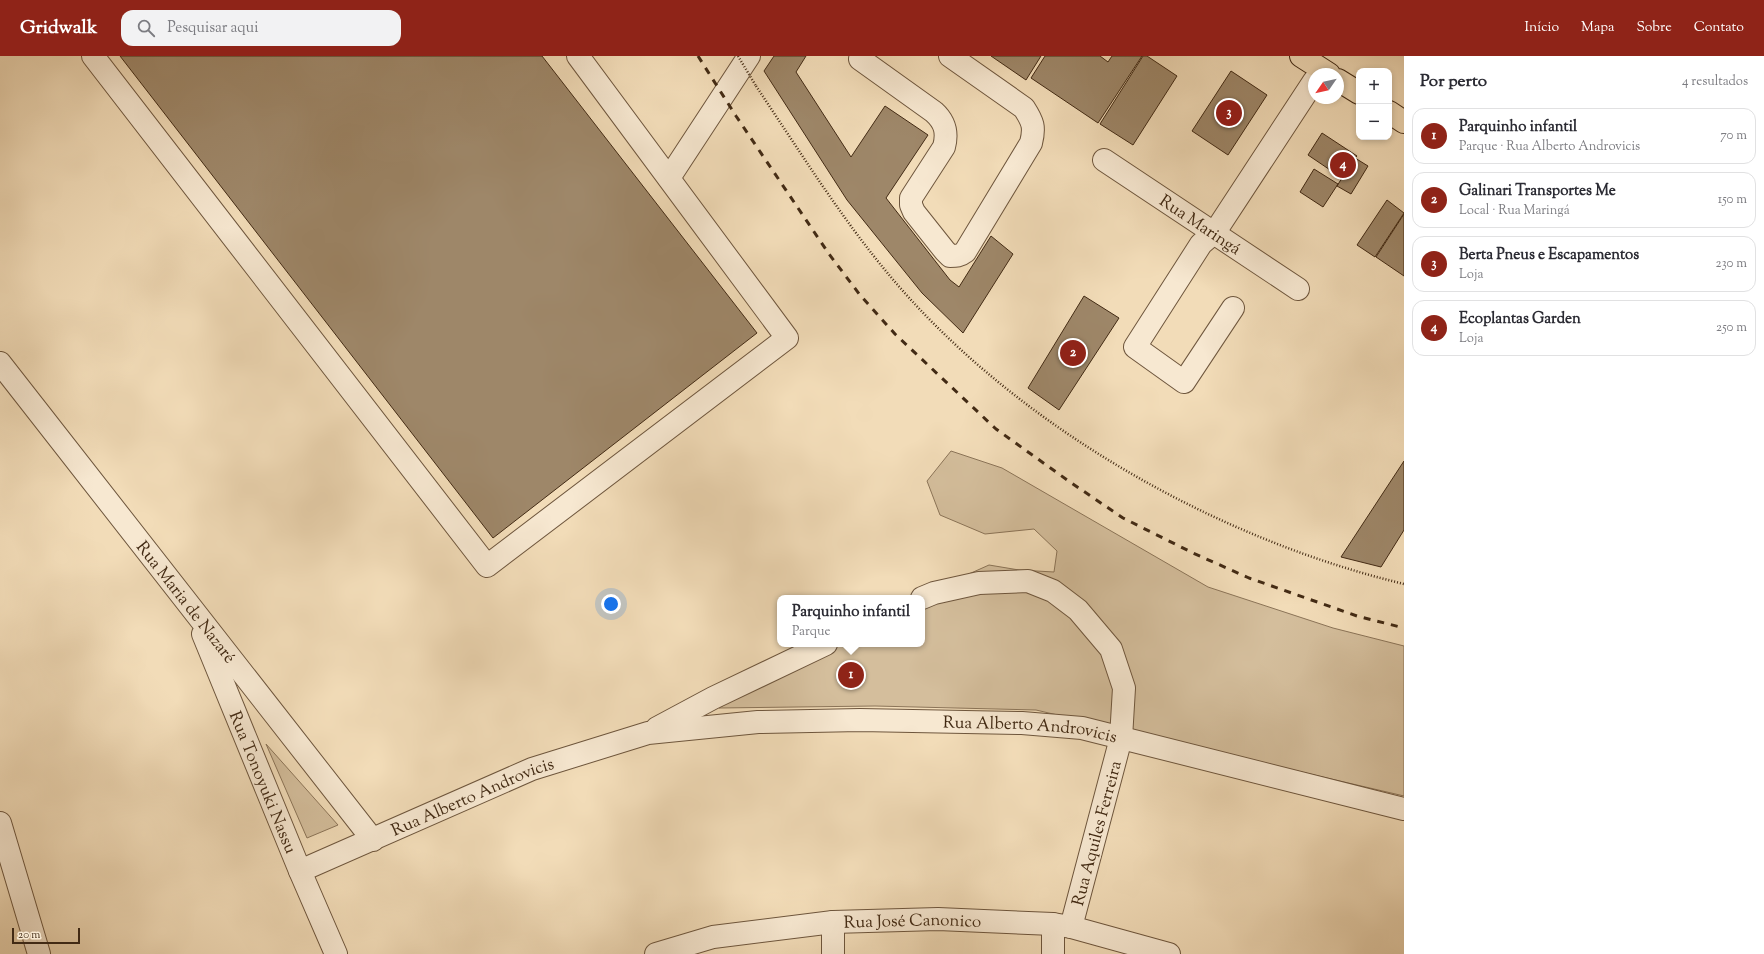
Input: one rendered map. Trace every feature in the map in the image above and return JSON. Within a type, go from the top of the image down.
[{"type":"main road","points":[[1301,56],[1318,68]]},
{"type":"main road","points":[[1344,84],[1356,91]]},
{"type":"main road","points":[[1392,114],[1404,122]]},
{"type":"street","points":[[93,56],[487,566],[787,338],[578,56]]},
{"type":"street","points":[[669,178],[749,56]]},
{"type":"street","points":[[860,59],[942,119],[946,129],[944,147],[912,198],[910,205],[945,251],[950,256],[956,256],[965,252],[1031,143],[1034,130],[1031,118],[1024,108],[950,56]]},
{"type":"street","points":[[1233,308],[1184,382],[1135,347],[1201,244],[1215,232],[1308,95]]},
{"type":"street","name":"Rua Maringá","points":[[1104,160],[1215,232],[1298,289]]},
{"type":"street","name":"Rua Maria de Nazaré","points":[[1,366],[374,840]]},
{"type":"street","name":"Rua Aquiles Ferreira","points":[[928,595],[979,583],[1028,581],[1053,591],[1078,610],[1111,649],[1124,688],[1121,738],[1053,954]]},
{"type":"street","name":"Rua Tonoyuki Nassu","points":[[193,609],[300,871],[336,954]]},
{"type":"street","name":"Rua Alberto Androvicis","points":[[300,871],[374,840],[532,769],[648,732],[713,698],[820,647]]},
{"type":"street","name":"Rua Alberto Androvicis","points":[[648,732],[758,722],[860,720],[1022,723],[1082,728],[1404,808]]},
{"type":"street","points":[[0,823],[38,954]]},
{"type":"street","name":"Rua José Canonico","points":[[656,954],[713,937],[833,922],[938,919],[1062,926],[1169,954]]},
{"type":"street","points":[[833,922],[833,954]]},
{"type":"path","points":[[738,56],[756,86],[839,209],[907,295],[971,358],[1003,385],[1063,431],[1152,486],[1253,535],[1360,573],[1404,584]]},
{"type":"shaded area","points":[[951,451],[1002,468],[1208,587],[1333,628],[1404,646],[1404,796],[1036,710],[875,706],[719,708],[816,647],[925,647],[925,595],[922,595],[989,565],[1019,570],[1054,572],[1057,551],[1034,529],[985,534],[940,515],[927,481]]},
{"type":"shaded area","points":[[266,744],[338,825],[307,838]]},
{"type":"building","points":[[120,56],[542,56],[757,333],[493,538]]},
{"type":"building","points":[[774,56],[806,56],[796,72],[851,157],[885,106],[928,135],[886,198],[950,280],[959,287],[991,236],[1013,254],[963,333],[922,293],[847,200],[764,71]]},
{"type":"building","points":[[991,56],[1041,56],[1026,80]]},
{"type":"building","points":[[1045,56],[1100,56],[1108,62],[1112,56],[1142,56],[1098,123],[1031,78]]},
{"type":"building","points":[[1143,56],[1147,56],[1177,76],[1133,145],[1100,124]]},
{"type":"building","points":[[1231,71],[1267,95],[1228,155],[1192,131]]},
{"type":"building","points":[[1322,133],[1357,156],[1355,158],[1368,166],[1351,194],[1337,186],[1342,178],[1308,155]]},
{"type":"building","points":[[1314,169],[1338,184],[1323,207],[1300,192]]},
{"type":"building","points":[[1387,200],[1404,213],[1375,257],[1357,245]]},
{"type":"building","points":[[1404,214],[1404,276],[1376,257]]},
{"type":"building","points":[[1084,296],[1119,318],[1059,410],[1028,388]]},
{"type":"building","points":[[1404,461],[1404,530],[1381,567],[1341,557]]},
{"type":"railway","points":[[698,56],[736,116],[829,254],[860,295],[895,334],[996,429],[1123,518],[1193,553],[1249,578],[1357,616],[1404,628]]},
{"type":"place","name":"Berta Pneus e Escapamentos","points":[[1229,113]]},
{"type":"place","name":"Ecoplantas Garden","points":[[1343,165]]},
{"type":"place","name":"Galinari Transportes Me","points":[[1073,353]]},
{"type":"place","name":"Parquinho infantil","points":[[851,675]]}]
